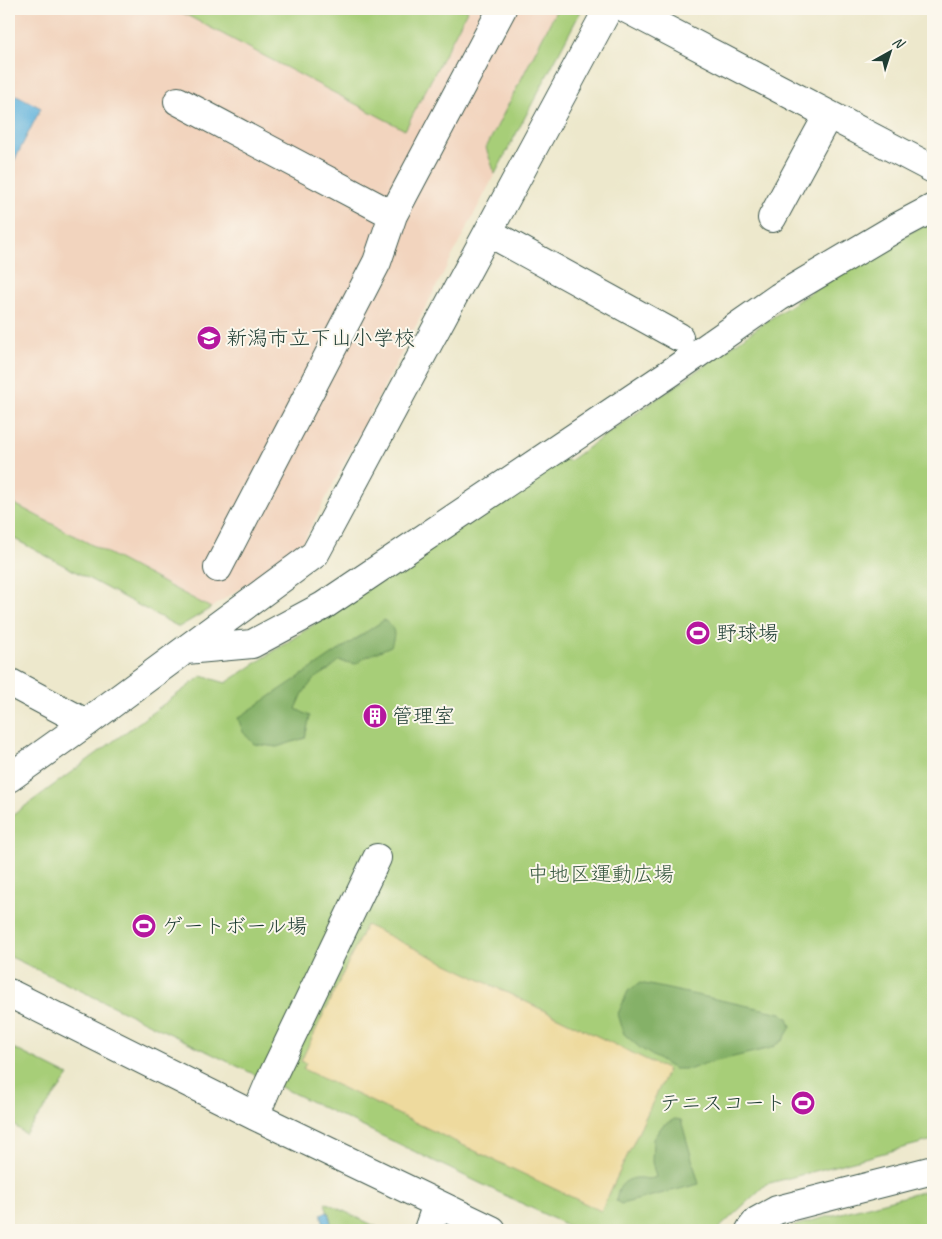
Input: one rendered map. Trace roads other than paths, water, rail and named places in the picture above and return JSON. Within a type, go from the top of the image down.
[{"type":"street","points":[[218,568],[377,262],[393,215],[502,9]]},
{"type":"street","points":[[9,778],[315,554],[608,9]]},
{"type":"street","points":[[627,9],[933,169]]},
{"type":"street","points":[[178,101],[393,215]]},
{"type":"street","points":[[772,218],[828,115]]},
{"type":"street","points":[[184,650],[252,644],[323,606],[779,297],[933,208]]},
{"type":"street","points":[[488,232],[679,337]]},
{"type":"street","points":[[9,682],[86,722]]},
{"type":"street","points":[[255,1116],[377,858]]},
{"type":"street","points":[[9,993],[255,1116],[492,1230]]},
{"type":"street","points":[[750,1230],[757,1222],[777,1210],[933,1170]]},
{"type":"street","points":[[428,1230],[437,1204]]},
{"type":"water","points":[[9,91],[41,108],[9,171]]},
{"type":"water","points":[[328,1212],[333,1230],[326,1230],[321,1214]]},
{"type":"place","name":"新潟市立下山小学校","points":[[209,338]]},
{"type":"place","name":"野球場","points":[[698,633]]},
{"type":"place","name":"管理室","points":[[375,716]]},
{"type":"place","name":"ゲートボール場","points":[[144,926]]},
{"type":"place","name":"テニスコート","points":[[803,1103]]},
{"type":"park label","name":"中地区運動広場","points":[[601,874]]}]
